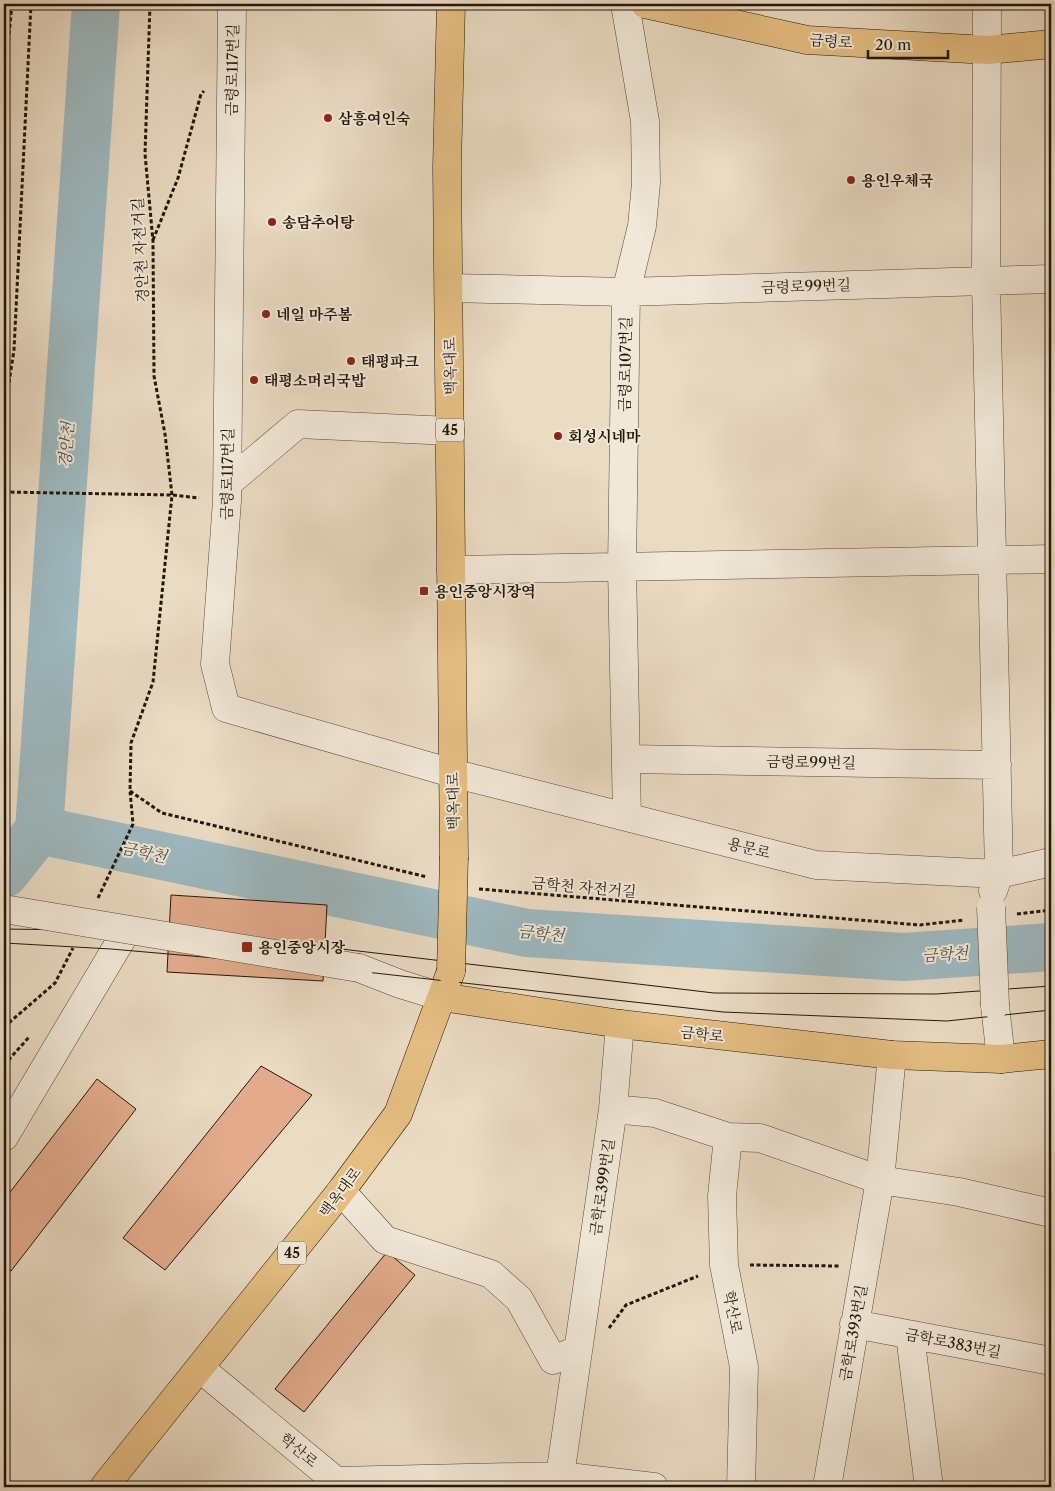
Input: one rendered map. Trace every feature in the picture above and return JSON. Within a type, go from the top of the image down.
[{"type":"main road","name":"백옥대로","points":[[104,1487],[341,1191],[398,1114],[450,971],[454,857],[447,167],[451,4]]},
{"type":"main road","name":"금령로","points":[[645,4],[705,10],[808,40],[988,50],[1051,44]]},
{"type":"main road","name":"금학로","points":[[442,997],[620,1024],[892,1055],[1001,1059],[1051,1054]]},
{"type":"street","name":"금령로117번길","points":[[232,4],[228,483],[215,664],[226,708],[452,773]]},
{"type":"street","name":"금령로107번길","points":[[626,4],[645,121],[646,183],[642,226],[626,292],[622,567],[627,817]]},
{"type":"street","points":[[987,4],[986,281],[999,874],[991,896],[1002,910],[995,1005],[1001,1059]]},
{"type":"street","name":"금령로99번길","points":[[449,288],[626,292],[1051,279]]},
{"type":"street","points":[[228,483],[298,424],[450,431]]},
{"type":"street","points":[[451,570],[1051,559]]},
{"type":"street","name":"금령로99번길","points":[[626,759],[997,765]]},
{"type":"street","name":"용문로","points":[[452,773],[816,865],[999,874],[1051,862]]},
{"type":"street","name":"금학로","points":[[4,908],[359,968],[400,984],[442,997]]},
{"type":"street","points":[[4,1137],[127,930]]},
{"type":"street","name":"금학로399번길","points":[[560,1476],[613,1109],[620,1024]]},
{"type":"street","name":"금학로393번길","points":[[827,1487],[880,1180],[892,1055]]},
{"type":"street","points":[[613,1109],[655,1113],[728,1137],[760,1138],[880,1180],[958,1192],[1051,1213]]},
{"type":"street","name":"학산로","points":[[728,1137],[722,1196],[724,1266],[744,1367],[741,1487]]},
{"type":"street","points":[[341,1191],[385,1240],[490,1274],[519,1300],[553,1360],[578,1350]]},
{"type":"street","name":"금학로383번길","points":[[854,1324],[1051,1361]]},
{"type":"street","points":[[910,1335],[929,1487]]},
{"type":"street","name":"학산로","points":[[200,1369],[336,1480],[560,1476],[654,1487]]},
{"type":"path","points":[[4,86],[12,4]]},
{"type":"path","points":[[4,415],[14,350],[32,4]]},
{"type":"path","name":"경안천 자전거길","points":[[96,901],[133,824],[130,791],[131,743],[153,682],[172,494],[166,434],[154,376],[153,241],[145,154],[150,4]]},
{"type":"path","points":[[153,241],[178,178],[201,94],[232,62]]},
{"type":"path","points":[[4,492],[172,494]]},
{"type":"path","points":[[130,791],[162,813],[432,878]]},
{"type":"path","name":"금학천 자전거길","points":[[470,887],[920,925],[967,919]]},
{"type":"path","points":[[1002,910],[1051,910]]},
{"type":"path","points":[[4,1028],[55,983],[75,945]]},
{"type":"building","points":[[171,895],[327,905],[323,981],[167,972]]},
{"type":"building","points":[[261,1066],[312,1095],[165,1270],[123,1238]]},
{"type":"building","points":[[97,1079],[136,1109],[11,1271],[4,1266],[4,1200]]},
{"type":"building","points":[[387,1252],[415,1275],[304,1412],[275,1389]]},
{"type":"waterway","name":"경안천","points":[[4,874],[39,830],[96,4]]},
{"type":"waterway","name":"금학천","points":[[39,830],[527,933],[903,957],[1051,947]]},
{"type":"tram line","points":[[4,929],[145,931],[316,946],[714,993],[936,994],[1051,986]]},
{"type":"tram line","points":[[4,943],[111,949],[330,968],[723,1012],[947,1021],[1051,1010]]},
{"type":"place","name":"삼흥여인숙","points":[[328,118]]},
{"type":"place","name":"용인우체국","points":[[851,180]]},
{"type":"place","name":"송담추어탕","points":[[272,222]]},
{"type":"place","name":"네일 마주봄","points":[[266,314]]},
{"type":"place","name":"태평파크","points":[[351,361]]},
{"type":"place","name":"태평소머리국밥","points":[[254,380]]},
{"type":"place","name":"회성시네마","points":[[558,436]]},
{"type":"place","name":"용인중앙시장역","points":[[424,591]]},
{"type":"place","name":"용인중앙시장","points":[[247,947]]}]
